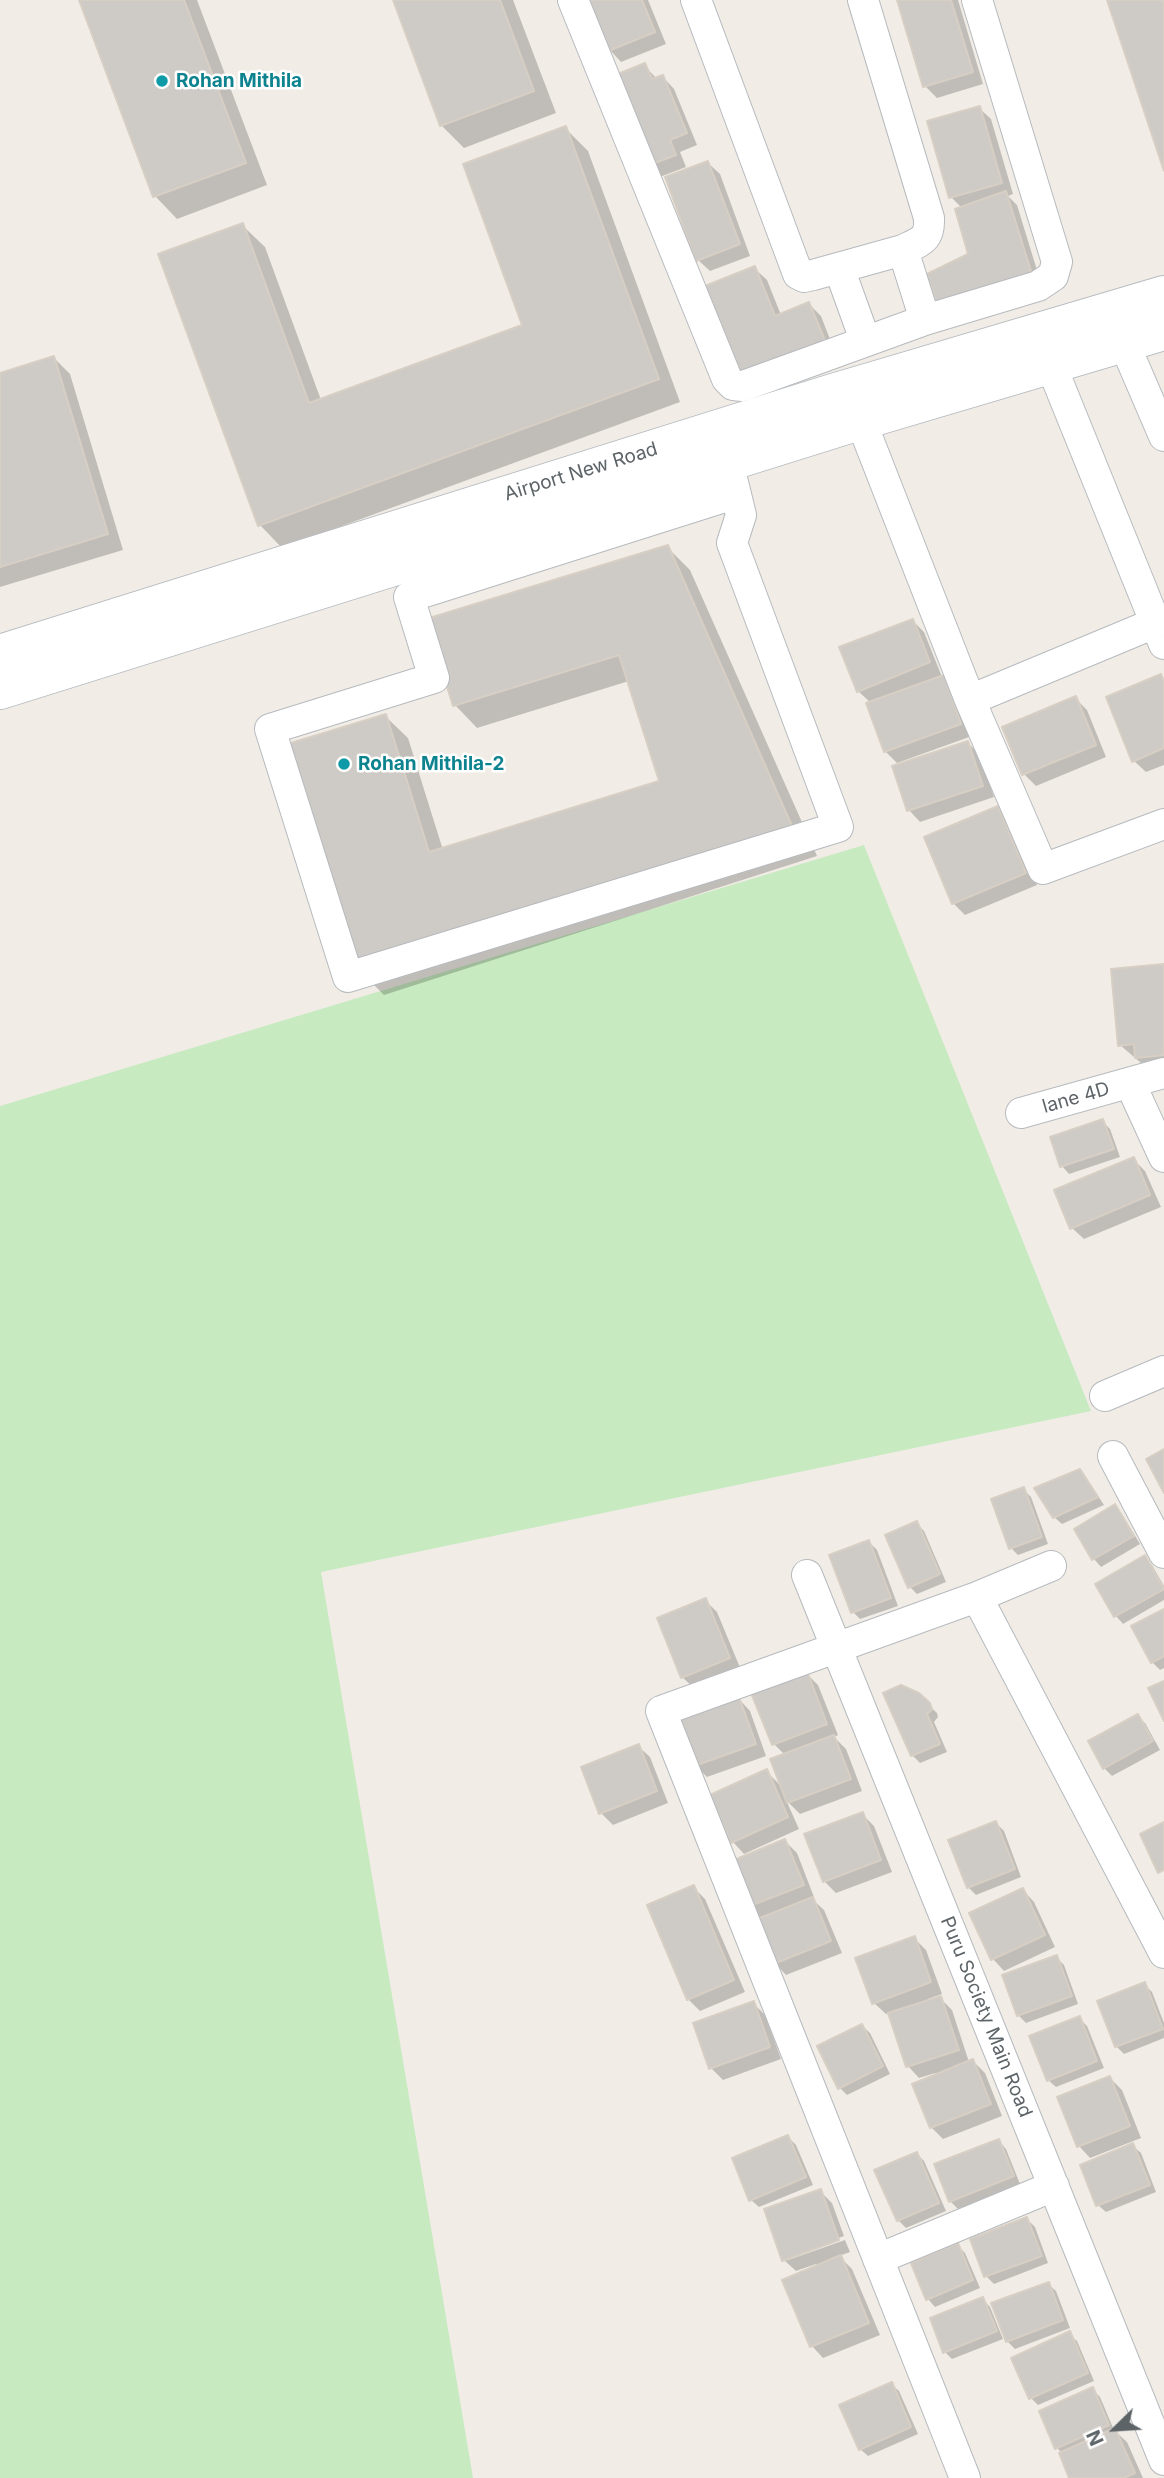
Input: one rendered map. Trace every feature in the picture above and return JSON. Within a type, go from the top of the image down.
[{"type":"main road","name":"Airport New Road","points":[[0,654],[820,397],[1164,295]]},
{"type":"main road","name":"Airport New Road","points":[[0,690],[731,478],[861,421],[1164,331]]},
{"type":"street","points":[[573,0],[727,379],[733,385],[743,386],[865,340],[1038,286],[1053,276],[1057,262],[977,0]]},
{"type":"street","points":[[696,0],[798,274],[804,277],[903,250],[926,238],[930,230],[929,218],[863,0]]},
{"type":"street","points":[[903,250],[925,320]]},
{"type":"street","points":[[839,268],[865,340]]},
{"type":"street","points":[[1124,343],[1164,436]]},
{"type":"street","points":[[970,700],[1160,634],[1051,365]]},
{"type":"street","points":[[861,421],[970,700],[1042,869],[1164,824]]},
{"type":"street","points":[[731,478],[741,515],[732,544],[838,828],[348,977],[270,729],[434,678],[409,597],[731,478]]},
{"type":"street","name":"lane 4D","points":[[1021,1113],[1164,1073]]},
{"type":"street","points":[[1130,1083],[1164,1157]]},
{"type":"street","points":[[1105,1396],[1164,1371]]},
{"type":"street","points":[[1113,1455],[1164,1553]]},
{"type":"street","points":[[965,2478],[661,1711],[977,1597],[1051,1566]]},
{"type":"street","name":"Puru Society Main Road","points":[[807,1575],[1164,2460]]},
{"type":"street","points":[[977,1597],[1164,1953]]},
{"type":"street","points":[[878,2259],[1054,2186]]},
{"type":"green space","points":[[864,845],[1091,1411],[321,1572],[473,2478],[0,2478],[0,1106]]},
{"type":"building","name":"Rohan Mithila","points":[[79,0],[184,0],[246,163],[153,197]]},
{"type":"building","points":[[393,0],[500,0],[534,91],[440,126]]},
{"type":"building","points":[[587,0],[642,0],[655,32],[608,51]]},
{"type":"building","points":[[897,0],[951,0],[973,72],[923,87]]},
{"type":"building","points":[[1107,0],[1164,0],[1164,171]]},
{"type":"building","points":[[645,63],[652,79],[663,75],[687,133],[670,140],[676,155],[644,167],[608,78]]},
{"type":"building","points":[[980,106],[1002,183],[949,198],[927,121]]},
{"type":"building","points":[[566,126],[659,379],[258,526],[158,254],[243,223],[309,403],[522,325],[463,164]]},
{"type":"building","points":[[708,161],[740,244],[696,261],[665,177]]},
{"type":"building","points":[[1006,191],[1034,281],[939,310],[927,274],[968,254],[955,209]]},
{"type":"building","points":[[755,266],[775,316],[809,302],[826,343],[742,376],[705,286]]},
{"type":"building","points":[[54,356],[108,534],[0,567],[0,373]]},
{"type":"building","name":"Rohan Mithila-2","points":[[668,545],[795,833],[359,973],[281,746],[386,714],[429,852],[659,781],[619,655],[453,706],[426,619]]},
{"type":"building","points":[[913,619],[930,662],[857,692],[839,647]]},
{"type":"building","points":[[1161,674],[1164,682],[1164,748],[1132,762],[1106,697]]},
{"type":"building","points":[[944,675],[961,724],[884,752],[866,703]]},
{"type":"building","points":[[1076,696],[1096,745],[1022,775],[1002,727]]},
{"type":"building","points":[[968,741],[983,786],[907,811],[892,766]]},
{"type":"building","points":[[998,806],[1026,873],[952,904],[924,837]]},
{"type":"building","points":[[1164,964],[1164,1055],[1135,1058],[1134,1044],[1118,1046],[1111,969]]},
{"type":"building","points":[[1103,1119],[1114,1149],[1060,1167],[1050,1137]]},
{"type":"building","points":[[1134,1157],[1150,1195],[1070,1229],[1054,1190]]},
{"type":"building","points":[[1164,1449],[1164,1493],[1146,1459]]},
{"type":"building","points":[[1080,1469],[1098,1497],[1053,1518],[1034,1488]]},
{"type":"building","points":[[1024,1487],[1042,1537],[1009,1549],[991,1499]]},
{"type":"building","points":[[1115,1504],[1134,1536],[1092,1560],[1074,1529]]},
{"type":"building","points":[[917,1521],[940,1574],[908,1588],[885,1535]]},
{"type":"building","points":[[869,1540],[891,1598],[851,1613],[829,1555]]},
{"type":"building","points":[[1145,1555],[1164,1589],[1114,1617],[1095,1584]]},
{"type":"building","points":[[706,1598],[730,1658],[681,1678],[657,1618]]},
{"type":"building","points":[[1164,1609],[1164,1656],[1151,1663],[1131,1626]]},
{"type":"building","points":[[807,1671],[827,1724],[772,1745],[751,1693]]},
{"type":"building","points":[[1164,1681],[1164,1721],[1148,1688]]},
{"type":"building","points":[[901,1685],[919,1693],[930,1703],[932,1709],[927,1714],[940,1744],[911,1756],[883,1693]]},
{"type":"building","points":[[739,1697],[756,1744],[694,1766],[677,1718]]},
{"type":"building","points":[[1138,1714],[1153,1741],[1103,1769],[1088,1741]]},
{"type":"building","points":[[834,1735],[851,1779],[787,1803],[770,1759]]},
{"type":"building","points":[[639,1744],[657,1791],[599,1814],[581,1767]]},
{"type":"building","points":[[767,1769],[788,1817],[731,1843],[710,1795]]},
{"type":"building","points":[[863,1812],[881,1860],[823,1882],[804,1834]]},
{"type":"building","points":[[996,1821],[1015,1869],[967,1888],[948,1840]]},
{"type":"building","points":[[1164,1822],[1164,1870],[1158,1873],[1140,1834]]},
{"type":"building","points":[[785,1839],[804,1885],[747,1907],[729,1862]]},
{"type":"building","points":[[694,1885],[734,1980],[687,2000],[647,1905]]},
{"type":"building","points":[[1023,1888],[1045,1935],[991,1960],[969,1913]]},
{"type":"building","points":[[813,1897],[831,1941],[773,1964],[755,1920]]},
{"type":"building","points":[[915,1936],[931,1982],[872,2004],[855,1958]]},
{"type":"building","points":[[1057,1955],[1072,1996],[1017,2016],[1002,1975]]},
{"type":"building","points":[[1145,1982],[1163,2029],[1115,2047],[1097,2001]]},
{"type":"building","points":[[941,1996],[959,2050],[906,2067],[888,2013]]},
{"type":"building","points":[[754,2001],[770,2047],[709,2069],[693,2023]]},
{"type":"building","points":[[1080,2016],[1097,2061],[1047,2081],[1029,2036]]},
{"type":"building","points":[[862,2024],[883,2066],[838,2089],[817,2046]]},
{"type":"building","points":[[973,2059],[991,2104],[930,2128],[912,2084]]},
{"type":"building","points":[[1110,2076],[1130,2126],[1077,2147],[1057,2097]]},
{"type":"building","points":[[788,2135],[806,2177],[749,2201],[732,2158]]},
{"type":"building","points":[[999,2139],[1014,2176],[949,2202],[934,2164]]},
{"type":"building","points":[[1133,2143],[1150,2185],[1096,2206],[1080,2165]]},
{"type":"building","points":[[917,2152],[939,2203],[897,2221],[874,2170]]},
{"type":"building","points":[[821,2189],[839,2240],[782,2261],[764,2209]]},
{"type":"building","points":[[1027,2217],[1042,2256],[984,2277],[970,2239]]},
{"type":"building","points":[[958,2243],[973,2280],[926,2300],[911,2263]]},
{"type":"building","points":[[841,2255],[869,2323],[810,2347],[782,2280]]},
{"type":"building","points":[[1049,2282],[1063,2320],[1006,2342],[991,2303]]},
{"type":"building","points":[[983,2297],[997,2331],[943,2353],[930,2318]]},
{"type":"building","points":[[1070,2331],[1088,2373],[1029,2399],[1011,2358]]},
{"type":"building","points":[[892,2382],[911,2427],[859,2450],[839,2405]]},
{"type":"building","points":[[1093,2387],[1109,2425],[1055,2449],[1039,2411]]},
{"type":"building","points":[[1115,2428],[1135,2473],[1124,2478],[1069,2478],[1059,2453]]},
{"type":"place","name":"Rohan Mithila","points":[[162,81]]},
{"type":"place","name":"Rohan Mithila-2","points":[[344,764]]}]
